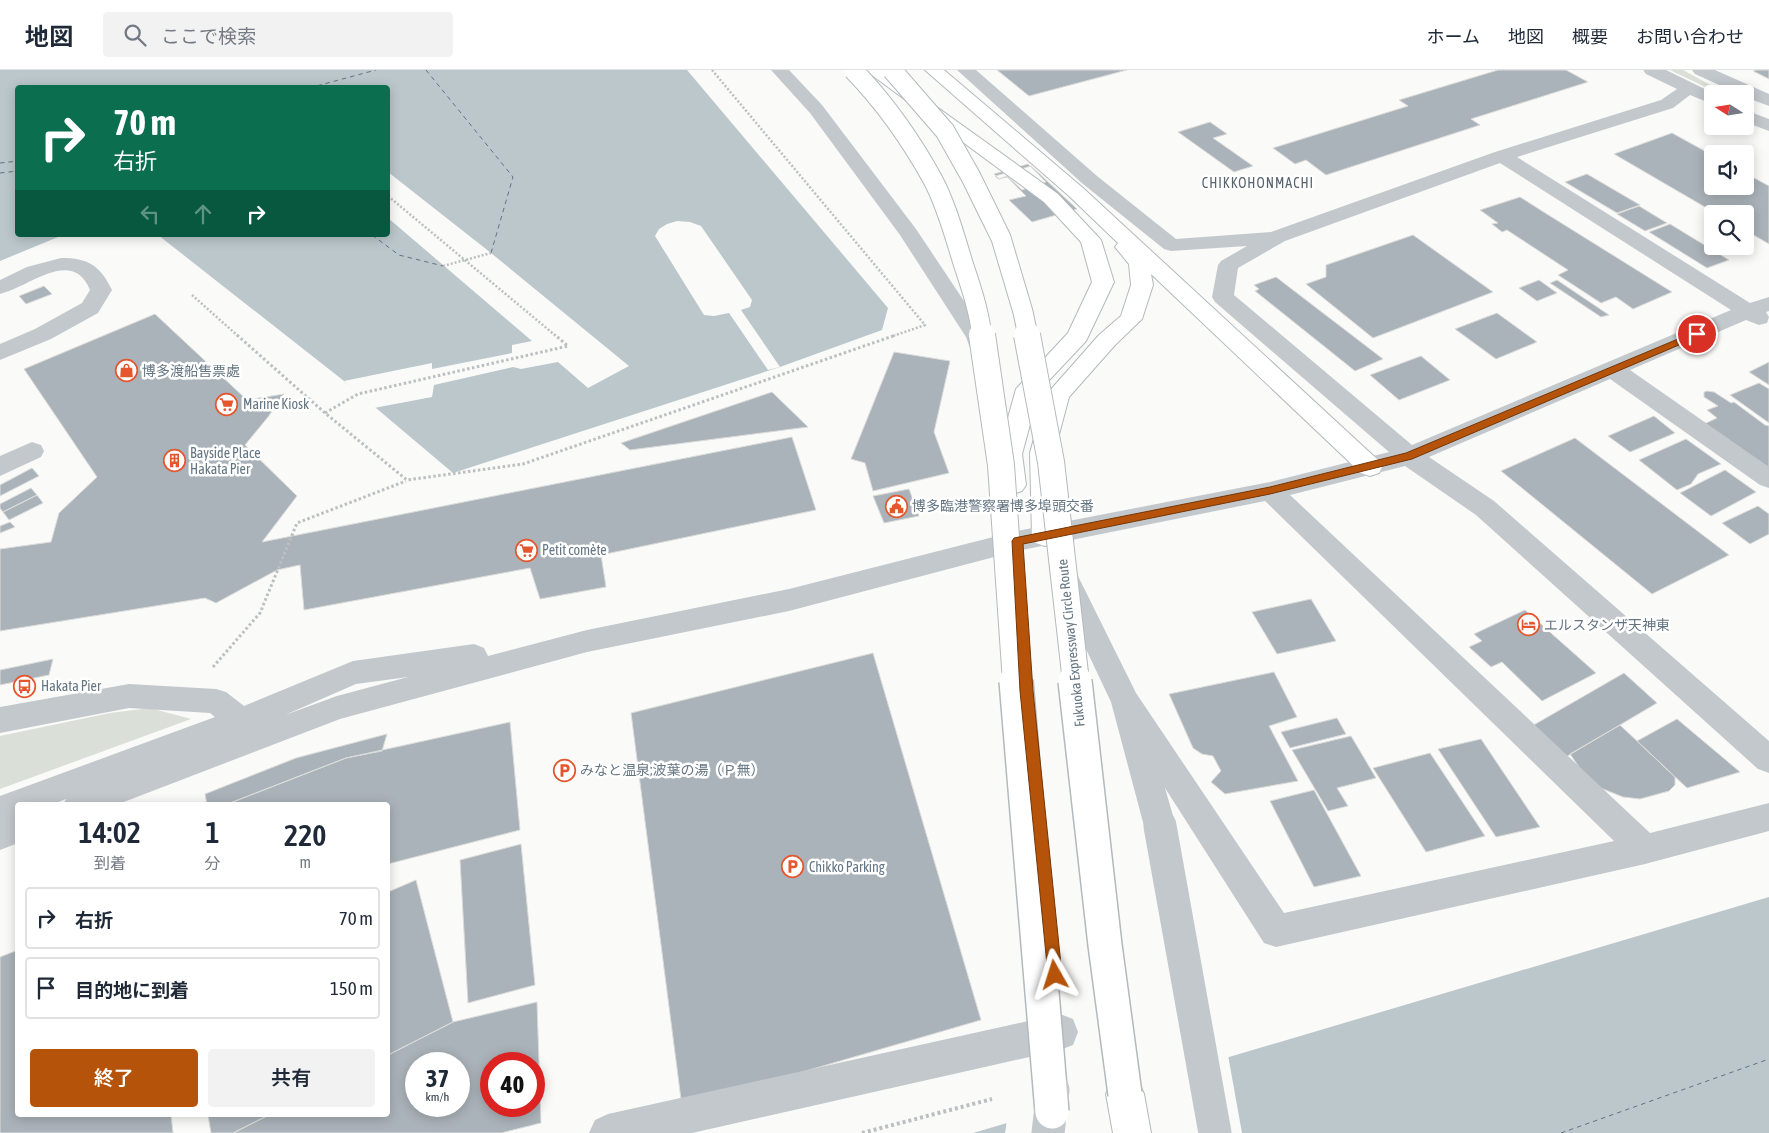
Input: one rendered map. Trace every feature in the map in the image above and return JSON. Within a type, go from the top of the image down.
[{"type":"highway","points":[[853,70],[883,103],[934,182],[957,244],[979,314],[1001,465],[1016,685],[1052,1126]]},
{"type":"highway","points":[[874,70],[1051,198],[1091,240],[1103,282],[1078,336],[1028,389],[1010,454],[1031,538]]},
{"type":"highway","name":"Fukuoka Expressway Circle Route","points":[[892,70],[945,131],[971,177],[1001,238],[1023,312],[1051,462],[1105,945],[1132,1133]]},
{"type":"highway","points":[[934,70],[1076,192],[1370,467]]},
{"type":"highway","points":[[1031,538],[1042,453],[1058,395],[1107,340],[1131,319],[1142,285],[1139,263],[1076,192]]},
{"type":"street","points":[[780,70],[816,109],[898,218],[977,337],[997,400],[1031,538],[1026,691],[1060,1032],[1052,1126]]},
{"type":"street","points":[[966,70],[1090,180],[1170,245],[1278,237]]},
{"type":"street","points":[[1652,70],[1704,95]]},
{"type":"street","points":[[1701,70],[1769,101]]},
{"type":"street","points":[[1689,88],[1666,104],[1502,156],[1278,237],[1228,265],[1222,296],[1408,456],[1485,508],[1769,760]]},
{"type":"street","points":[[1754,119],[1769,126]]},
{"type":"street","points":[[1502,156],[1759,307],[1769,324]]},
{"type":"street","points":[[0,288],[55,266],[75,264],[94,276],[101,290],[90,308],[44,334],[0,353]]},
{"type":"street","points":[[87,802],[337,708],[587,641],[789,600],[1031,538],[1270,490],[1370,467],[1408,456],[1759,307]]},
{"type":"street","points":[[1612,369],[1769,479]]},
{"type":"street","points":[[0,467],[32,451]]},
{"type":"street","points":[[1270,490],[1645,849]]},
{"type":"street","points":[[1031,538],[1126,702],[1276,931],[1645,849],[1769,817]]},
{"type":"street","points":[[21,802],[241,720],[353,673],[587,641]]},
{"type":"street","points":[[0,720],[129,696],[216,701],[241,720]]},
{"type":"street","points":[[1126,702],[1160,826],[1215,1133]]},
{"type":"street","points":[[0,810],[15,804]]},
{"type":"street","points":[[0,835],[15,829]]},
{"type":"street","points":[[608,1133],[1060,1032]]},
{"type":"path","points":[[186,699],[260,613],[297,523],[407,480],[523,464],[925,325],[712,70]]},
{"type":"path","points":[[325,413],[358,394],[568,346],[390,198]]},
{"type":"path","points":[[443,266],[491,253]]},
{"type":"path","points":[[192,295],[325,413],[407,480]]},
{"type":"path","points":[[862,1133],[992,1099]]},
{"type":"shaded area","points":[[0,70],[687,70],[888,308],[882,330],[780,367],[453,473],[344,381],[161,237],[390,237],[390,85],[15,85],[15,237],[58,237],[0,261]]},
{"type":"shaded area","points":[[1670,70],[1683,70],[1710,85],[1704,86]]},
{"type":"shaded area","points":[[150,708],[191,719],[0,789],[0,736],[110,713]]},
{"type":"shaded area","points":[[1769,897],[1769,1133],[973,1133]]},
{"type":"pier","points":[[390,174],[629,366],[588,388],[558,362],[521,369],[513,367],[434,385],[432,397],[374,408],[344,381],[432,363],[432,369],[512,353],[512,345],[532,341],[390,220]]},
{"type":"pier","points":[[677,221],[690,222],[701,226],[752,300],[750,307],[741,310],[780,367],[768,370],[729,313],[714,316],[704,315],[655,236],[659,229]]},
{"type":"pier","points":[[1228,1055],[1242,1133],[1005,1133],[1007,1120]]},
{"type":"building","points":[[997,70],[1127,70],[1029,96]]},
{"type":"building","points":[[1498,70],[1566,70],[1588,82],[1471,119],[1480,125],[1326,175],[1306,160],[1295,164],[1273,148],[1408,106],[1399,100]]},
{"type":"building","points":[[1769,70],[1769,79],[1753,71]]},
{"type":"building","points":[[1210,122],[1227,134],[1213,138],[1253,166],[1234,172],[1178,132]]},
{"type":"building","points":[[1672,133],[1704,151],[1704,195],[1754,195],[1754,178],[1769,186],[1769,244],[1754,235],[1754,205],[1704,206],[1614,154]]},
{"type":"building","points":[[1028,164],[1046,182],[1041,184],[1026,171],[1014,174],[1028,188],[1022,190],[1007,176],[999,179],[994,174]]},
{"type":"building","points":[[1031,166],[1077,209],[1032,222],[1009,200],[1026,196],[1007,177],[998,179],[995,176]]},
{"type":"building","points":[[1587,174],[1640,205],[1617,213],[1565,182]]},
{"type":"building","points":[[1520,197],[1672,292],[1633,309],[1616,297],[1601,303],[1558,275],[1568,270],[1507,230],[1502,232],[1492,224],[1498,223],[1480,210]]},
{"type":"building","points":[[1639,206],[1667,223],[1645,231],[1617,214]]},
{"type":"building","points":[[1670,224],[1704,245],[1704,255],[1721,255],[1729,260],[1707,268],[1649,232]]},
{"type":"building","points":[[1413,235],[1493,292],[1373,338],[1306,284],[1326,277],[1326,265]]},
{"type":"building","points":[[1276,277],[1383,359],[1355,371],[1255,291],[1259,289],[1254,285]]},
{"type":"building","points":[[1539,280],[1557,293],[1537,301],[1519,288]]},
{"type":"building","points":[[1557,280],[1609,315],[1601,317],[1550,283]]},
{"type":"building","points":[[44,286],[52,294],[26,304],[19,296]]},
{"type":"building","points":[[1497,313],[1537,342],[1496,359],[1455,329]]},
{"type":"building","name":"Bayside Place Hakata Pier","points":[[155,314],[247,400],[284,394],[245,445],[297,496],[262,542],[792,437],[816,510],[601,555],[606,587],[540,599],[530,568],[304,610],[300,565],[277,570],[216,603],[205,598],[0,631],[0,549],[51,542],[59,513],[97,477],[24,369]]},
{"type":"building","points":[[894,352],[950,361],[934,432],[949,473],[873,491],[865,463],[851,459]]},
{"type":"building","points":[[1421,356],[1450,380],[1399,400],[1370,375]]},
{"type":"building","points":[[1769,362],[1769,385],[1749,372]]},
{"type":"building","points":[[1759,383],[1769,389],[1769,423],[1730,395]]},
{"type":"building","points":[[772,392],[808,427],[630,450],[621,443]]},
{"type":"building","points":[[1704,392],[1714,392],[1731,403],[1734,402],[1769,426],[1769,471],[1702,425],[1717,418],[1707,410],[1718,406],[1704,397]]},
{"type":"building","points":[[1654,416],[1675,433],[1630,452],[1608,436]]},
{"type":"building","points":[[1575,438],[1729,555],[1652,594],[1501,471]]},
{"type":"building","points":[[1686,439],[1721,464],[1698,474],[1691,484],[1677,490],[1639,460]]},
{"type":"building","points":[[32,468],[39,476],[0,496],[0,485]]},
{"type":"building","points":[[1725,470],[1756,492],[1711,516],[1680,493]]},
{"type":"building","points":[[31,488],[37,495],[3,512],[0,508],[0,504]]},
{"type":"building","name":"博多臨港警察署博多埠頭交番","points":[[909,489],[919,516],[884,523],[873,496]]},
{"type":"building","points":[[37,495],[43,503],[9,520],[3,512]]},
{"type":"building","points":[[1758,506],[1769,514],[1769,534],[1750,544],[1722,523]]},
{"type":"building","points":[[10,522],[15,527],[0,533],[0,526]]},
{"type":"building","points":[[1311,599],[1336,641],[1277,654],[1252,612]]},
{"type":"building","points":[[1525,610],[1596,673],[1542,701],[1502,662],[1491,667],[1469,647],[1482,641],[1474,634]]},
{"type":"building","name":"Chikko Parking","points":[[873,653],[981,1020],[682,1107],[631,713]]},
{"type":"building","points":[[53,659],[49,675],[0,685],[0,670]]},
{"type":"building","points":[[1274,672],[1297,717],[1269,726],[1298,781],[1225,794],[1211,782],[1221,771],[1213,756],[1202,754],[1193,748],[1169,694]]},
{"type":"building","points":[[1624,673],[1657,703],[1559,761],[1525,730]]},
{"type":"building","points":[[1337,718],[1346,734],[1290,748],[1281,732]]},
{"type":"building","points":[[1677,719],[1740,772],[1687,788],[1637,741]]},
{"type":"building","points":[[510,722],[520,830],[390,863],[390,802],[233,802],[346,758]]},
{"type":"building","points":[[1620,725],[1675,777],[1675,785],[1669,791],[1640,799],[1623,797],[1598,787],[1579,767],[1570,754]]},
{"type":"building","points":[[387,734],[382,751],[346,758],[233,802],[206,802],[205,794],[296,758]]},
{"type":"building","points":[[1351,736],[1376,778],[1337,788],[1348,806],[1328,811],[1292,750]]},
{"type":"building","points":[[1481,739],[1540,827],[1496,837],[1438,749]]},
{"type":"building","points":[[1430,753],[1485,836],[1426,852],[1373,768]]},
{"type":"building","points":[[1314,790],[1361,876],[1314,887],[1270,801]]},
{"type":"building","points":[[521,844],[535,985],[468,1003],[460,860]]},
{"type":"building","points":[[416,880],[453,1022],[390,1054],[390,891]]},
{"type":"building","points":[[15,951],[15,1117],[171,1117],[173,1133],[0,1133],[0,957]]},
{"type":"building","points":[[537,1002],[539,1052],[480,1052],[480,1117],[541,1117],[541,1123],[501,1133],[233,1133],[265,1117],[390,1117],[390,1054],[453,1022]]},
{"type":"building","points":[[208,1117],[265,1117],[233,1133],[211,1133]]},
{"type":"ferry route","points":[[320,85],[376,70]]},
{"type":"ferry route","points":[[426,70],[513,177],[491,253]]},
{"type":"ferry route","points":[[0,163],[15,161]]},
{"type":"ferry route","points":[[0,173],[15,171]]},
{"type":"ferry route","points":[[375,237],[399,255],[443,266]]},
{"type":"ferry route","points":[[1561,1133],[1769,1059]]},
{"type":"place","name":"博多渡船售票處","points":[[126,371]]},
{"type":"place","name":"Marine Kiosk","points":[[227,404]]},
{"type":"place","name":"Bayside Place Hakata Pier","points":[[174,461]]},
{"type":"place","name":"博多臨港警察署博多埠頭交番","points":[[896,506]]},
{"type":"place","name":"Petit comète","points":[[526,550]]},
{"type":"place","name":"エルスタンザ天神東","points":[[1528,625]]},
{"type":"place","name":"Hakata Pier","points":[[25,686]]},
{"type":"place","name":"みなと温泉;波葉の湯（Ｐ無）","points":[[564,770]]},
{"type":"place","name":"Chikko Parking","points":[[793,867]]},
{"type":"district","name":"CHIKKOHONMACHI","points":[[1258,183]]},
{"type":"route","points":[[1055,975],[1026,691],[1018,541],[1270,490],[1370,467],[1408,456],[1697,334]]}]
